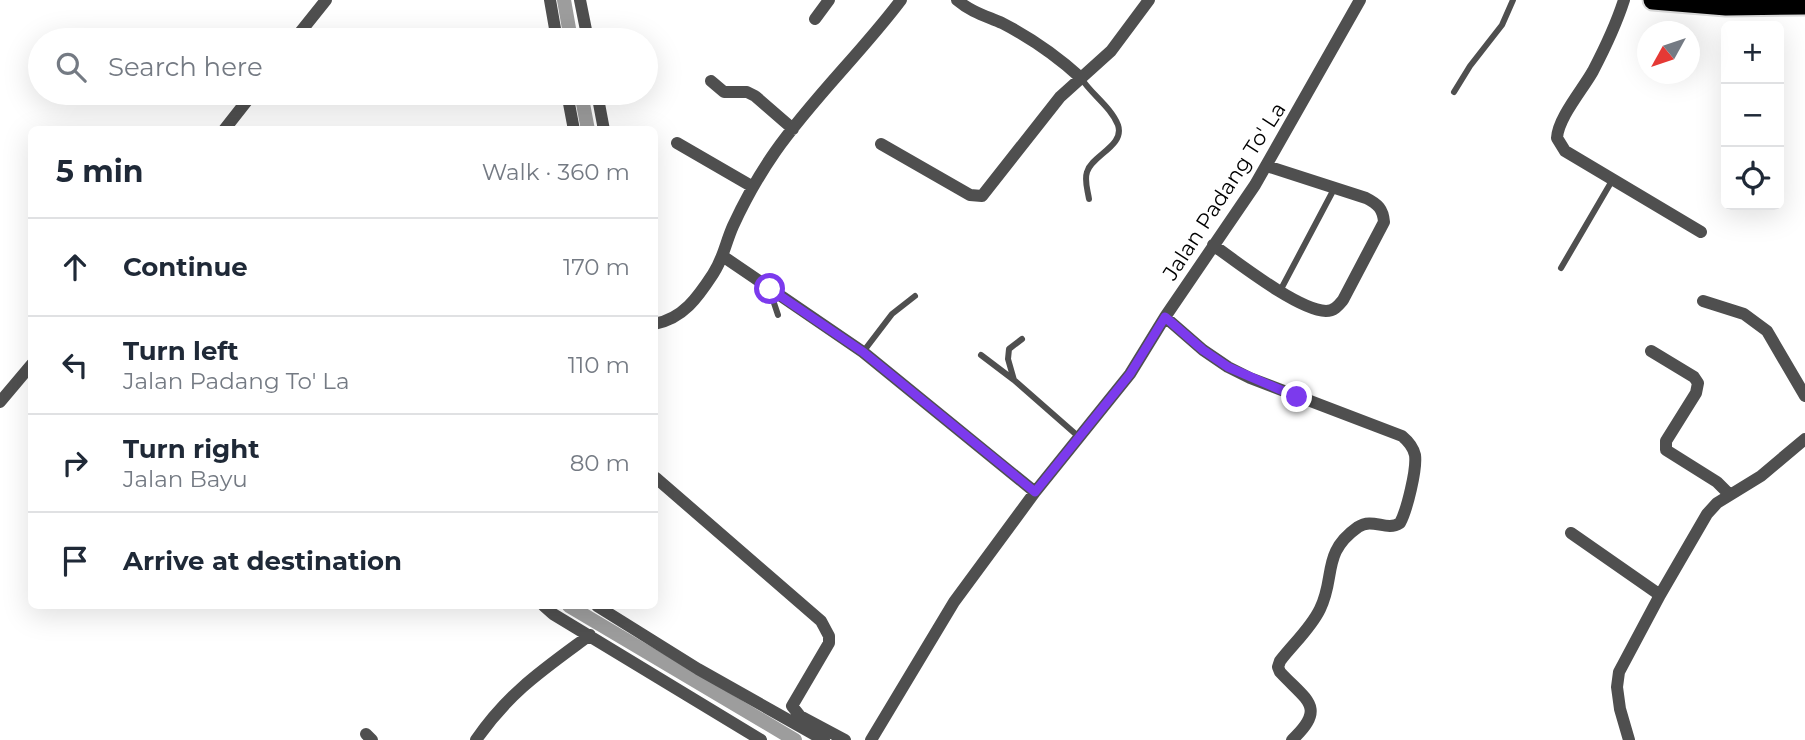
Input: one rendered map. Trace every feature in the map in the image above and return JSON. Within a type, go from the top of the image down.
[{"type":"highway","points":[[1653,0],[1726,6],[1799,3]]},
{"type":"street","points":[[304,28],[326,0]]},
{"type":"street","points":[[550,0],[555,28]]},
{"type":"street","points":[[580,0],[585,28]]},
{"type":"street","points":[[814,19],[830,0]]},
{"type":"street","points":[[658,323],[680,314],[694,302],[724,257],[732,228],[752,187],[793,129],[901,0]]},
{"type":"street","points":[[957,0],[969,10],[1002,24],[1029,40],[1081,78]]},
{"type":"street","points":[[881,144],[970,195],[982,196],[1060,97],[1111,51],[1149,0]]},
{"type":"street","name":"Jalan Padang To' La","points":[[872,740],[954,602],[1035,492],[1130,374],[1266,166],[1360,0]]},
{"type":"street","points":[[1624,0],[1607,43],[1561,123],[1557,138],[1565,151],[1701,232]]},
{"type":"street","points":[[711,81],[724,92],[747,92],[755,96],[793,129]]},
{"type":"street","points":[[227,126],[244,105]]},
{"type":"street","points":[[569,105],[573,126]]},
{"type":"street","points":[[599,105],[603,126]]},
{"type":"street","points":[[677,143],[752,187]]},
{"type":"street","points":[[1213,245],[1280,291],[1318,309],[1329,311],[1343,300],[1384,222],[1383,211],[1377,203],[1266,166]]},
{"type":"street","points":[[724,257],[863,352],[1035,492]]},
{"type":"street","points":[[1703,301],[1744,314],[1767,331],[1805,396]]},
{"type":"street","points":[[1165,317],[1203,350],[1228,367],[1297,397],[1402,436],[1410,443],[1415,454],[1415,466],[1400,523],[1390,526],[1365,523],[1347,536],[1331,561],[1322,605],[1317,615],[1280,661],[1280,672],[1311,707],[1312,716],[1307,725],[1292,740]]},
{"type":"street","points":[[1651,351],[1693,377],[1698,383],[1696,393],[1666,441],[1666,450],[1729,494]]},
{"type":"street","points":[[0,402],[28,369]]},
{"type":"street","points":[[1629,740],[1620,709],[1617,687],[1619,672],[1707,514],[1717,503],[1761,475],[1805,439]]},
{"type":"street","points":[[658,480],[821,621],[830,643],[792,706],[800,716],[845,740]]},
{"type":"street","points":[[1571,533],[1660,595]]},
{"type":"street","points":[[549,609],[761,740]]},
{"type":"street","points":[[602,609],[698,669],[824,740]]},
{"type":"street","points":[[476,740],[505,701],[590,635]]},
{"type":"lane","points":[[1454,92],[1508,14],[1513,0]]},
{"type":"lane","points":[[1081,78],[1111,113],[1119,129],[1117,140],[1089,166],[1086,178],[1089,199]]},
{"type":"lane","points":[[1561,268],[1613,180]]},
{"type":"lane","points":[[1280,291],[1335,187]]},
{"type":"lane","points":[[770,289],[778,316]]},
{"type":"lane","points":[[863,352],[892,314],[915,296]]},
{"type":"lane","points":[[1014,380],[1008,359],[1009,349],[1022,339]]},
{"type":"lane","points":[[981,355],[1080,438]]},
{"type":"waterway","points":[[564,0],[569,28]]},
{"type":"waterway","points":[[583,105],[587,126]]},
{"type":"waterway","points":[[574,609],[795,740]]},
{"type":"route","points":[[770,289],[863,352],[1035,492],[1130,374],[1165,317],[1203,350],[1228,367],[1297,397]]}]
